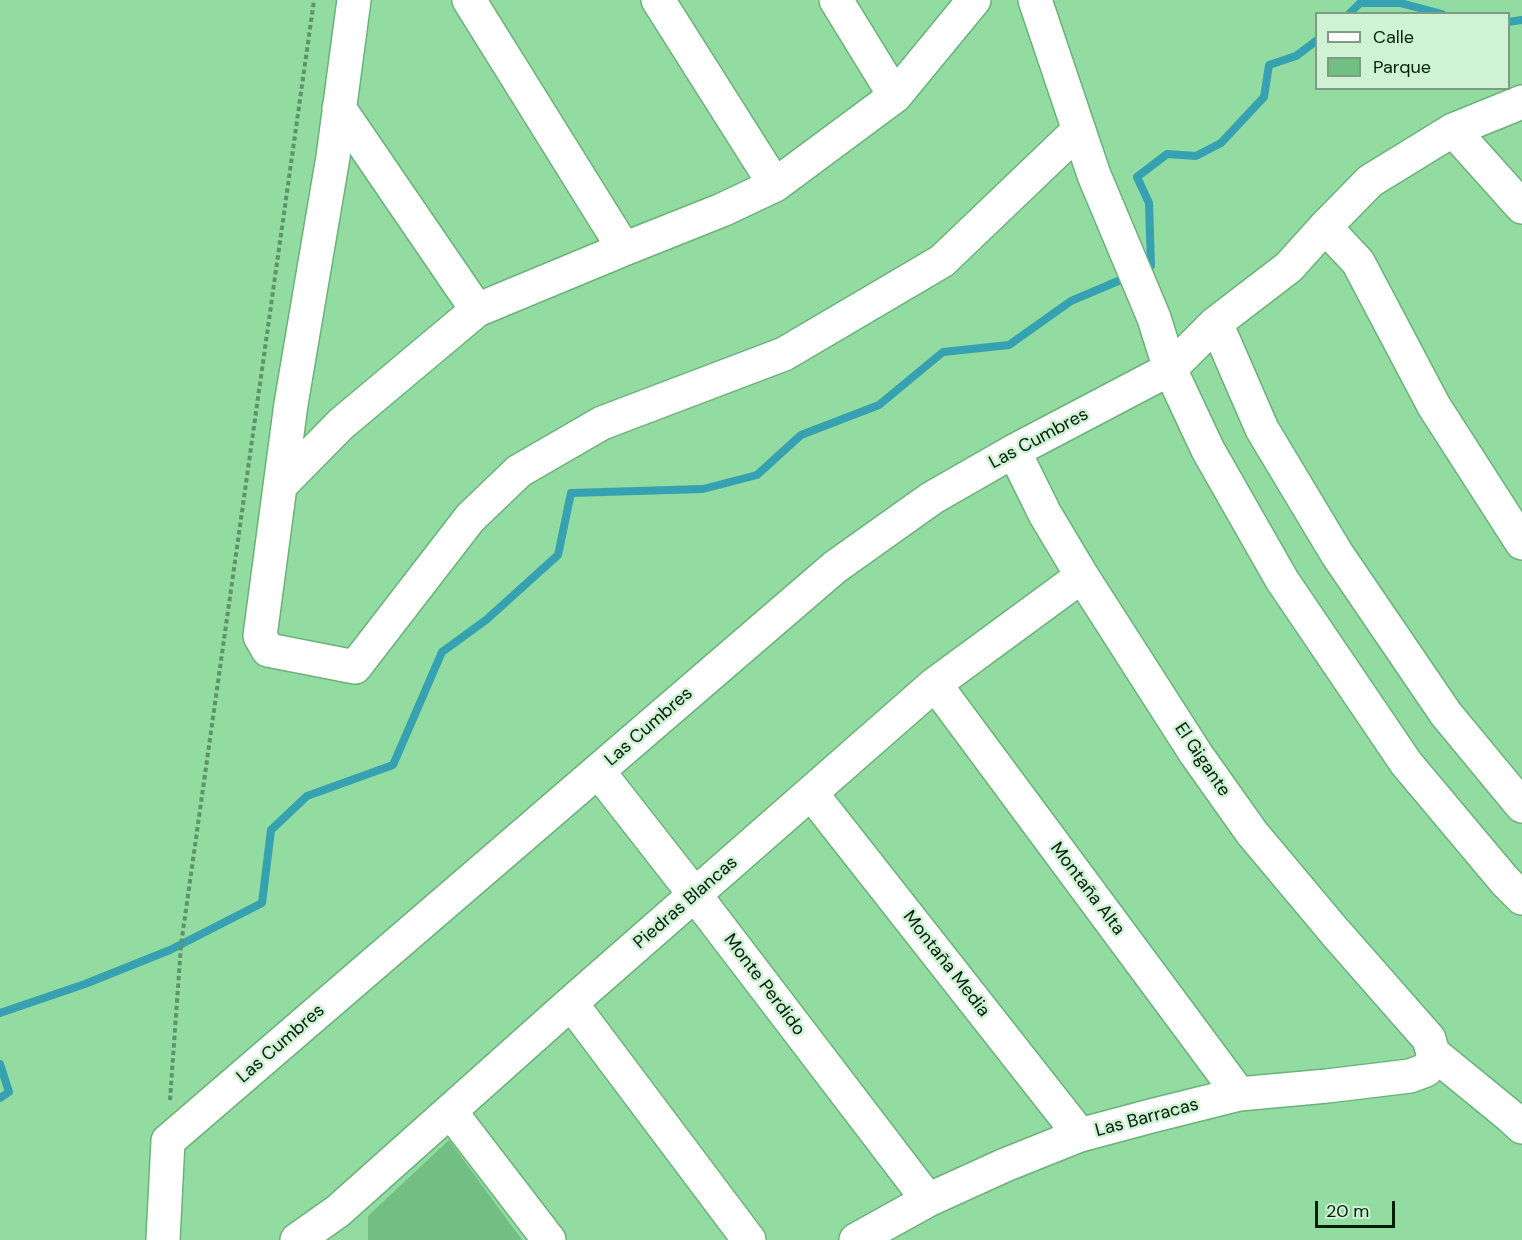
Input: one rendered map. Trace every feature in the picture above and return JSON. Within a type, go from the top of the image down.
[{"type":"street","points":[[354,0],[333,157],[291,404],[260,636],[268,650],[354,667],[470,518],[519,471],[602,423],[784,354],[942,261],[1079,130]]},
{"type":"street","points":[[469,0],[624,249]]},
{"type":"street","points":[[658,0],[775,185]]},
{"type":"street","points":[[836,0],[895,96]]},
{"type":"street","points":[[280,486],[341,424],[477,310],[722,210],[775,185],[895,96],[974,0]]},
{"type":"street","points":[[1035,0],[1094,175],[1154,318],[1170,369],[1208,450],[1282,580],[1406,764],[1522,898]]},
{"type":"street","name":"Las Cumbres","points":[[168,1141],[835,567],[932,498],[1170,369],[1216,323],[1289,267],[1325,226],[1370,181],[1453,130],[1522,102]]},
{"type":"street","points":[[339,108],[477,310]]},
{"type":"street","points":[[1453,130],[1522,207]]},
{"type":"street","points":[[1325,226],[1358,262],[1434,406],[1522,543]]},
{"type":"street","points":[[1216,323],[1262,429],[1337,554],[1446,714],[1522,806]]},
{"type":"street","name":"El Gigante","points":[[1014,452],[1045,514],[1082,576],[1197,754],[1252,833],[1431,1046],[1522,1127]]},
{"type":"street","name":"Piedras Blancas","points":[[297,1240],[339,1225],[450,1111],[935,684],[1082,576]]},
{"type":"street","name":"Montaña Alta","points":[[935,684],[1239,1094]]},
{"type":"street","name":"Monte Perdido","points":[[598,771],[928,1200]]},
{"type":"street","name":"Montaña Media","points":[[811,793],[1080,1135]]},
{"type":"street","points":[[571,1003],[750,1240]]},
{"type":"street","name":"Las Barracas","points":[[856,1240],[928,1200],[1005,1165],[1080,1135],[1239,1094],[1410,1076],[1426,1070],[1432,1062],[1431,1046]]},
{"type":"street","points":[[450,1111],[549,1240]]},
{"type":"street","points":[[163,1240],[168,1141]]},
{"type":"path","points":[[168,1141],[181,945],[314,0]]},
{"type":"green space","points":[[449,1140],[522,1240],[368,1240],[368,1216]]},
{"type":"waterway","points":[[1351,12],[1360,3],[1400,3],[1434,12]]},
{"type":"waterway","points":[[1510,22],[1522,20]]},
{"type":"waterway","points":[[1141,270],[1151,266],[1149,203],[1137,177],[1167,154],[1196,156],[1221,143],[1264,97],[1269,65],[1296,56],[1315,42]]},
{"type":"waterway","points":[[0,1013],[85,984],[170,950],[262,903],[271,830],[307,796],[393,765],[442,652],[486,620],[558,555],[571,493],[703,489],[757,475],[801,435],[879,405],[943,352],[1009,345],[1071,301],[1130,276]]},
{"type":"waterway","points":[[0,1064],[9,1092],[0,1098]]}]
